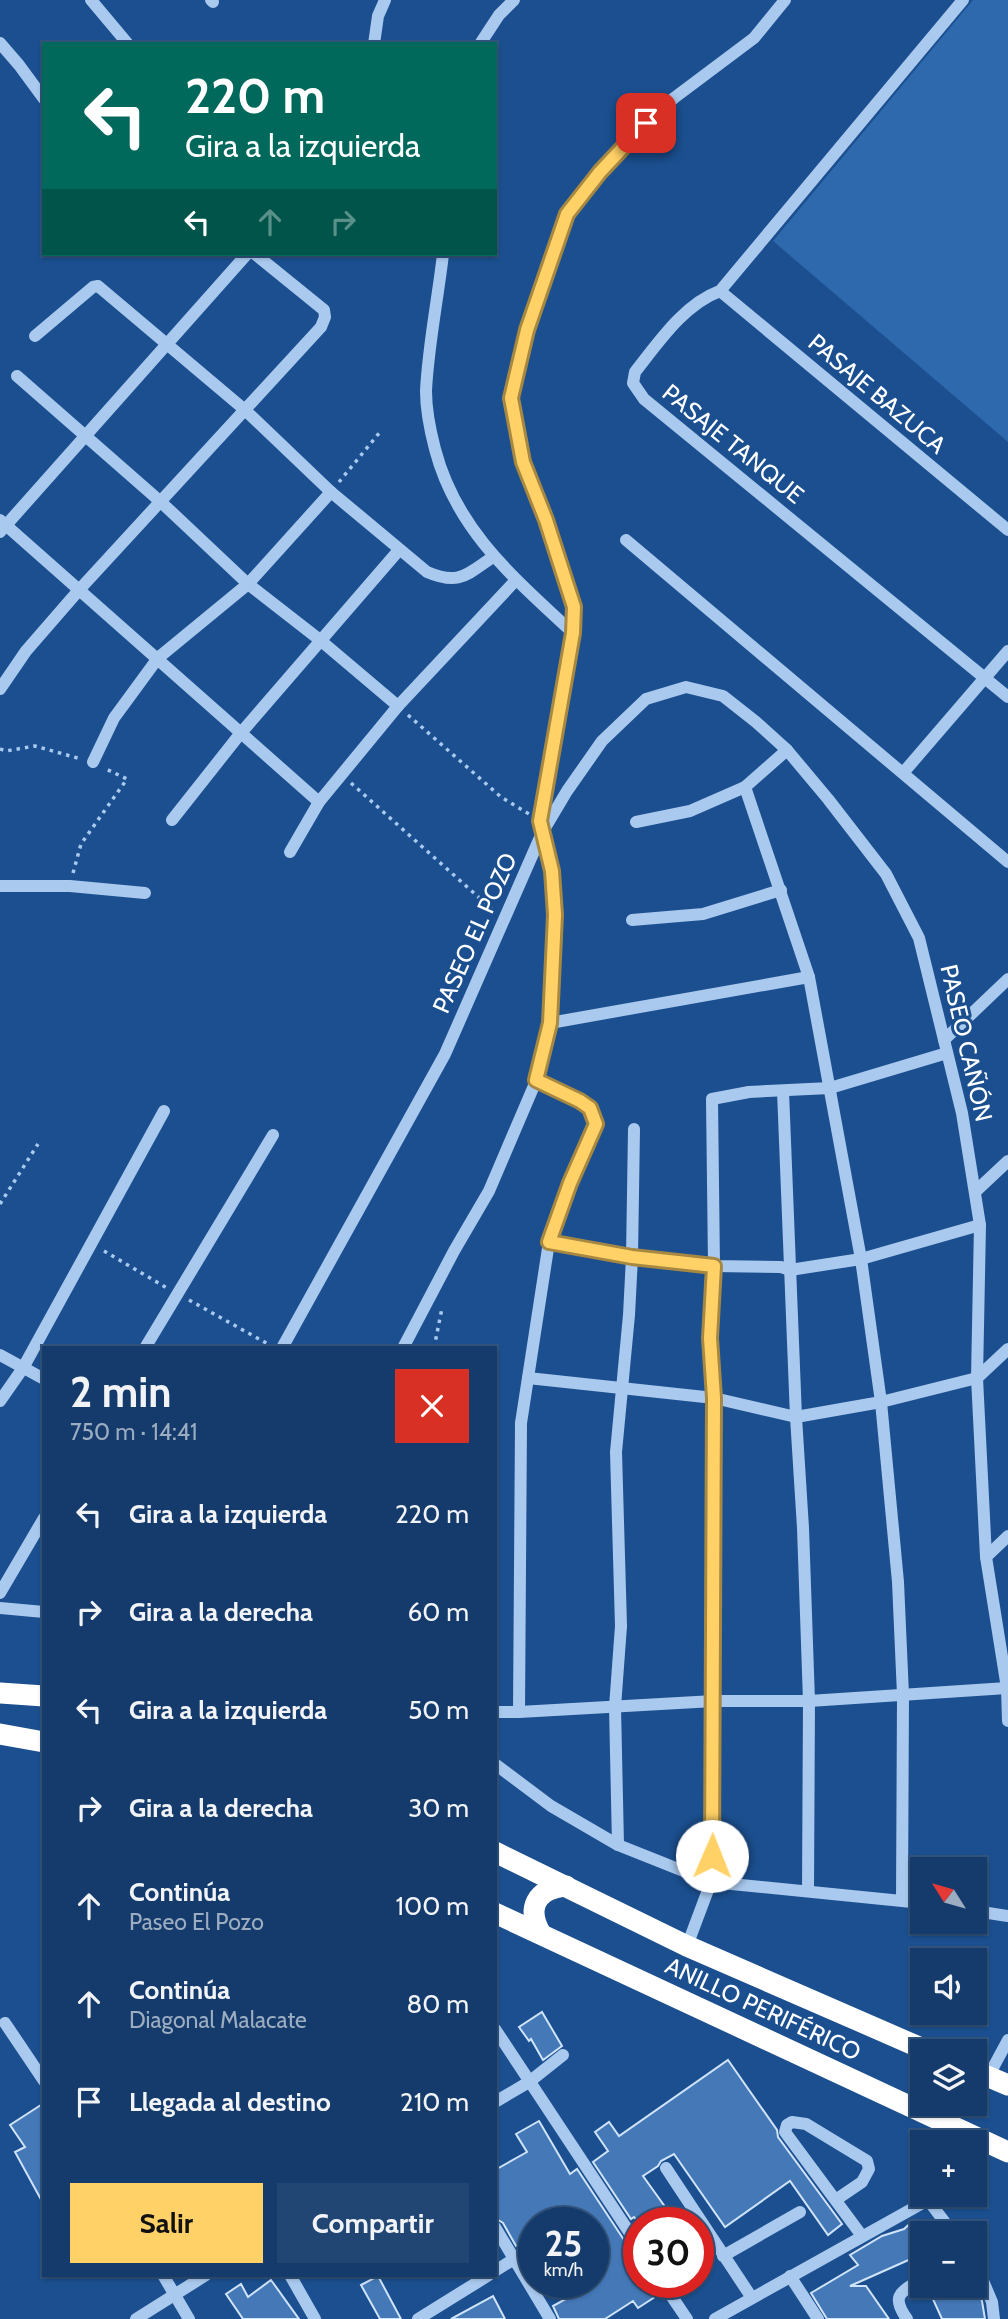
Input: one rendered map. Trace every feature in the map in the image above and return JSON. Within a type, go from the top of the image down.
[{"type":"highway","points":[[0,1693],[42,1696]]},
{"type":"highway","points":[[0,1734],[42,1742]]},
{"type":"highway","name":"ANILLO PERIFÉRICO","points":[[497,1853],[687,1946],[910,2043]]},
{"type":"highway","points":[[541,1934],[534,1922],[534,1908],[540,1895],[551,1888],[566,1886]]},
{"type":"highway","name":"ANILLO PERIFÉRICO","points":[[497,1914],[948,2130]]},
{"type":"highway","name":"ANILLO PERIFÉRICO","points":[[987,2145],[1008,2152]]},
{"type":"street","points":[[92,0],[126,42]]},
{"type":"street","points":[[374,42],[385,0]]},
{"type":"street","points":[[481,42],[499,15],[514,0]]},
{"type":"street","name":"PASEO EL POZO","points":[[283,1346],[445,1054],[541,827],[573,633],[574,607],[546,520],[523,462],[511,398],[527,330],[567,214],[600,172],[646,123],[754,38],[785,0]]},
{"type":"street","name":"PASAJE TANQUE","points":[[962,0],[720,291],[707,296],[684,313],[635,372],[633,383],[638,392],[1008,697]]},
{"type":"street","points":[[0,43],[42,96]]},
{"type":"street","points":[[245,256],[85,437],[2,525],[158,658],[319,802]]},
{"type":"street","points":[[0,690],[26,652],[79,590],[162,503],[321,327],[325,317],[324,310],[257,256]]},
{"type":"street","points":[[443,256],[426,391],[428,424],[441,473],[461,513],[494,557],[573,633]]},
{"type":"street","points":[[35,336],[93,287],[98,286],[244,410],[331,492],[427,572],[441,578],[460,579],[494,557]]},
{"type":"street","name":"PASAJE BAZUCA","points":[[720,291],[1008,530]]},
{"type":"street","points":[[17,376],[162,503],[248,584],[398,706]]},
{"type":"street","points":[[93,762],[114,718],[158,658],[248,584],[331,492]]},
{"type":"street","points":[[626,540],[1008,863]]},
{"type":"street","points":[[172,820],[240,734],[398,550]]},
{"type":"street","points":[[290,852],[319,802],[398,706],[516,580]]},
{"type":"street","points":[[903,774],[1008,651]]},
{"type":"street","name":"PASEO CAÑÓN","points":[[541,827],[602,741],[646,699],[686,687],[723,696],[787,750],[886,874],[919,938],[962,1114],[976,1191],[980,1225],[977,1378],[986,1558],[1005,1658],[1008,1721]]},
{"type":"street","points":[[636,822],[690,811],[745,787],[787,750]]},
{"type":"street","points":[[745,787],[809,977],[861,1259],[881,1402],[898,1582],[902,1695],[902,1900]]},
{"type":"street","points":[[404,1346],[489,1191],[536,1080],[550,1023],[555,915],[552,871],[541,827]]},
{"type":"street","points":[[0,886],[70,886],[145,893]]},
{"type":"street","points":[[632,920],[703,915],[781,890]]},
{"type":"street","points":[[550,1023],[809,977]]},
{"type":"street","points":[[944,1040],[1008,979]]},
{"type":"street","points":[[687,1946],[711,1882],[714,1700],[714,1398],[710,1338],[714,1266],[712,1099],[749,1092],[830,1088],[947,1053]]},
{"type":"street","points":[[519,1713],[521,1423],[549,1242],[570,1183],[596,1124],[590,1108],[536,1080]]},
{"type":"street","points":[[783,1091],[809,1701],[808,1891]]},
{"type":"street","points":[[0,1401],[23,1368],[164,1111]]},
{"type":"street","points":[[618,1845],[615,1707],[621,1626],[616,1452],[632,1257],[634,1129]]},
{"type":"street","points":[[146,1346],[273,1135]]},
{"type":"street","points":[[976,1191],[1008,1161]]},
{"type":"street","points":[[549,1242],[632,1257],[714,1266],[781,1267],[790,1270],[861,1259],[980,1225]]},
{"type":"street","points":[[528,1378],[714,1398],[796,1417],[881,1402],[977,1378],[1008,1349]]},
{"type":"street","points":[[0,1355],[42,1379]]},
{"type":"street","points":[[0,1593],[42,1521]]},
{"type":"street","points":[[986,1558],[1008,1536]]},
{"type":"street","points":[[0,1608],[42,1612]]},
{"type":"street","points":[[497,1712],[519,1713],[714,1700],[809,1701],[1007,1688]]},
{"type":"street","points":[[497,1765],[551,1805],[618,1845],[711,1882],[910,1901]]},
{"type":"street","points":[[987,1913],[1008,1916]]},
{"type":"street","points":[[5,2023],[42,2078]]},
{"type":"street","points":[[497,2032],[623,2223]]},
{"type":"street","points":[[990,2078],[1008,2039]]},
{"type":"street","points":[[497,2101],[530,2082],[563,2056]]},
{"type":"street","points":[[836,2199],[862,2182],[869,2169],[867,2161],[806,2124],[792,2122],[787,2125],[785,2132],[862,2236]]},
{"type":"street","points":[[666,2168],[752,2298]]},
{"type":"street","points":[[715,2319],[913,2207]]},
{"type":"street","points":[[723,2256],[800,2212]]},
{"type":"street","points":[[497,2230],[550,2319]]},
{"type":"street","points":[[497,2270],[514,2259]]},
{"type":"street","points":[[790,2276],[818,2319]]},
{"type":"street","points":[[164,2277],[189,2319]]},
{"type":"street","points":[[136,2319],[203,2277]]},
{"type":"street","points":[[291,2277],[315,2319]]},
{"type":"street","points":[[418,2319],[486,2277]]},
{"type":"street","points":[[907,2319],[897,2300],[902,2291],[910,2286]]},
{"type":"street","points":[[987,2290],[994,2319]]},
{"type":"street","points":[[673,2298],[687,2319]]},
{"type":"path","points":[[331,492],[380,432]]},
{"type":"path","points":[[398,706],[501,797],[541,827]]},
{"type":"path","points":[[0,749],[6,751],[35,747],[93,762],[127,779],[81,844],[70,886]]},
{"type":"path","points":[[341,775],[503,919]]},
{"type":"path","points":[[0,1205],[38,1144]]},
{"type":"shaded area","points":[[973,0],[1008,0],[1008,442],[773,241]]},
{"type":"building","points":[[542,2012],[562,2046],[543,2060],[531,2039],[529,2041],[519,2027]]},
{"type":"building","points":[[728,2060],[777,2130],[778,2137],[842,2224],[828,2235],[790,2181],[725,2227],[714,2207],[711,2207],[674,2154],[643,2176],[665,2207],[623,2207],[593,2162],[608,2151],[595,2132],[609,2122],[619,2136]]},
{"type":"building","points":[[42,2104],[42,2201],[15,2152],[25,2147],[10,2125]]},
{"type":"building","points":[[539,2121],[570,2174],[577,2169],[602,2207],[518,2207],[516,2246],[503,2223],[497,2219],[497,2169],[527,2152],[516,2134]]},
{"type":"building","points":[[609,2217],[623,2238],[623,2298],[653,2298],[638,2308],[633,2301],[605,2319],[559,2319],[553,2306],[568,2298],[609,2298]]},
{"type":"building","points":[[910,2224],[910,2259],[850,2286],[866,2286],[889,2319],[827,2319],[811,2293],[858,2265],[850,2255],[882,2236],[904,2229]]},
{"type":"building","points":[[379,2277],[401,2319],[380,2319],[361,2285]]},
{"type":"building","points":[[271,2280],[299,2319],[243,2319],[226,2294],[241,2284],[248,2297]]},
{"type":"building","points":[[493,2296],[505,2319],[451,2319]]},
{"type":"building","points":[[932,2298],[981,2298],[985,2319],[942,2319]]},
{"type":"route","points":[[646,123],[600,172],[567,214],[527,330],[511,398],[523,462],[546,520],[574,607],[573,633],[540,821],[552,871],[555,915],[550,1023],[536,1080],[590,1108],[596,1124],[570,1183],[549,1242],[632,1257],[714,1266],[710,1338],[714,1398],[712,1856]]}]
